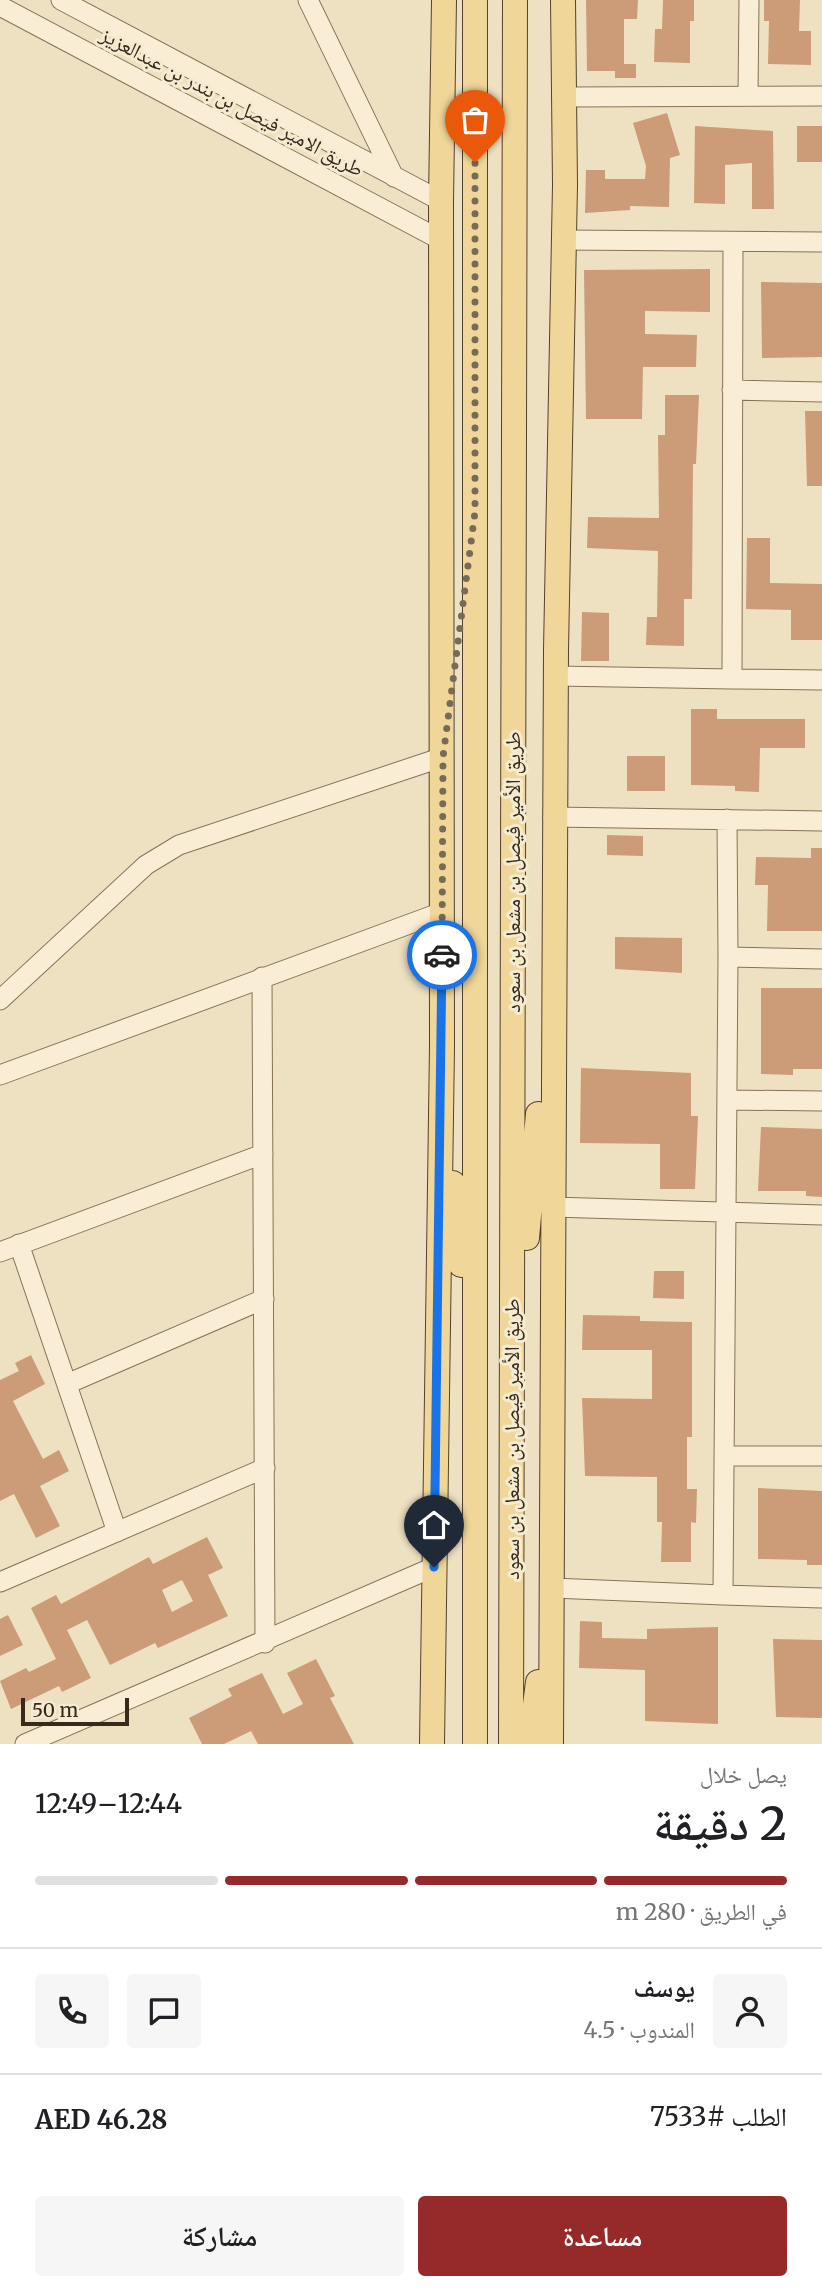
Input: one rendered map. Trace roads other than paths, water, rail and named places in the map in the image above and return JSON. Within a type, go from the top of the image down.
[{"type":"main road","points":[[431,1744],[442,1046],[441,201],[444,0]]},
{"type":"main road","name":"طريق الأمير فيصل بن مشعل بن سعود","points":[[475,0],[475,1744]]},
{"type":"main road","name":"طريق الأمير فيصل بن مشعل بن سعود","points":[[511,1744],[515,0]]},
{"type":"main road","name":"طريق الأمير فيصل بن مشعل بن سعود","points":[[551,1744],[554,817],[564,0]]},
{"type":"main road","points":[[443,757],[475,512]]},
{"type":"main road","points":[[512,1406],[555,915]]},
{"type":"main road","points":[[442,1046],[475,1425]]},
{"type":"main road","points":[[530,1744],[552,1588]]},
{"type":"street","name":"طريق الامير فيصل بن بندر بن عبدالعزيز","points":[[61,0],[441,201]]},
{"type":"street","points":[[308,0],[402,180],[422,202],[411,212],[372,202]]},
{"type":"street","points":[[748,96],[749,0]]},
{"type":"street","name":"طريق الامير فيصل بن بندر بن عبدالعزيز","points":[[0,6],[441,240]]},
{"type":"street","points":[[564,97],[822,96]]},
{"type":"street","points":[[563,240],[822,242]]},
{"type":"street","points":[[732,678],[733,242]]},
{"type":"street","points":[[732,390],[822,392]]},
{"type":"street","points":[[556,676],[822,680]]},
{"type":"street","points":[[0,1000],[146,866],[179,845],[443,757]]},
{"type":"street","points":[[554,817],[822,821]]},
{"type":"street","points":[[723,1595],[727,819]]},
{"type":"street","points":[[0,1075],[442,912]]},
{"type":"street","points":[[728,957],[822,959]]},
{"type":"street","points":[[262,977],[265,1643]]},
{"type":"street","points":[[727,1100],[822,1101]]},
{"type":"street","points":[[0,1252],[263,1154]]},
{"type":"street","points":[[552,1207],[822,1215]]},
{"type":"street","points":[[19,1244],[117,1532]]},
{"type":"street","points":[[66,1384],[264,1299]]},
{"type":"street","points":[[724,1456],[822,1456]]},
{"type":"street","points":[[0,1582],[265,1468]]},
{"type":"street","points":[[25,1744],[265,1643],[434,1567]]},
{"type":"street","points":[[552,1588],[822,1598]]}]
